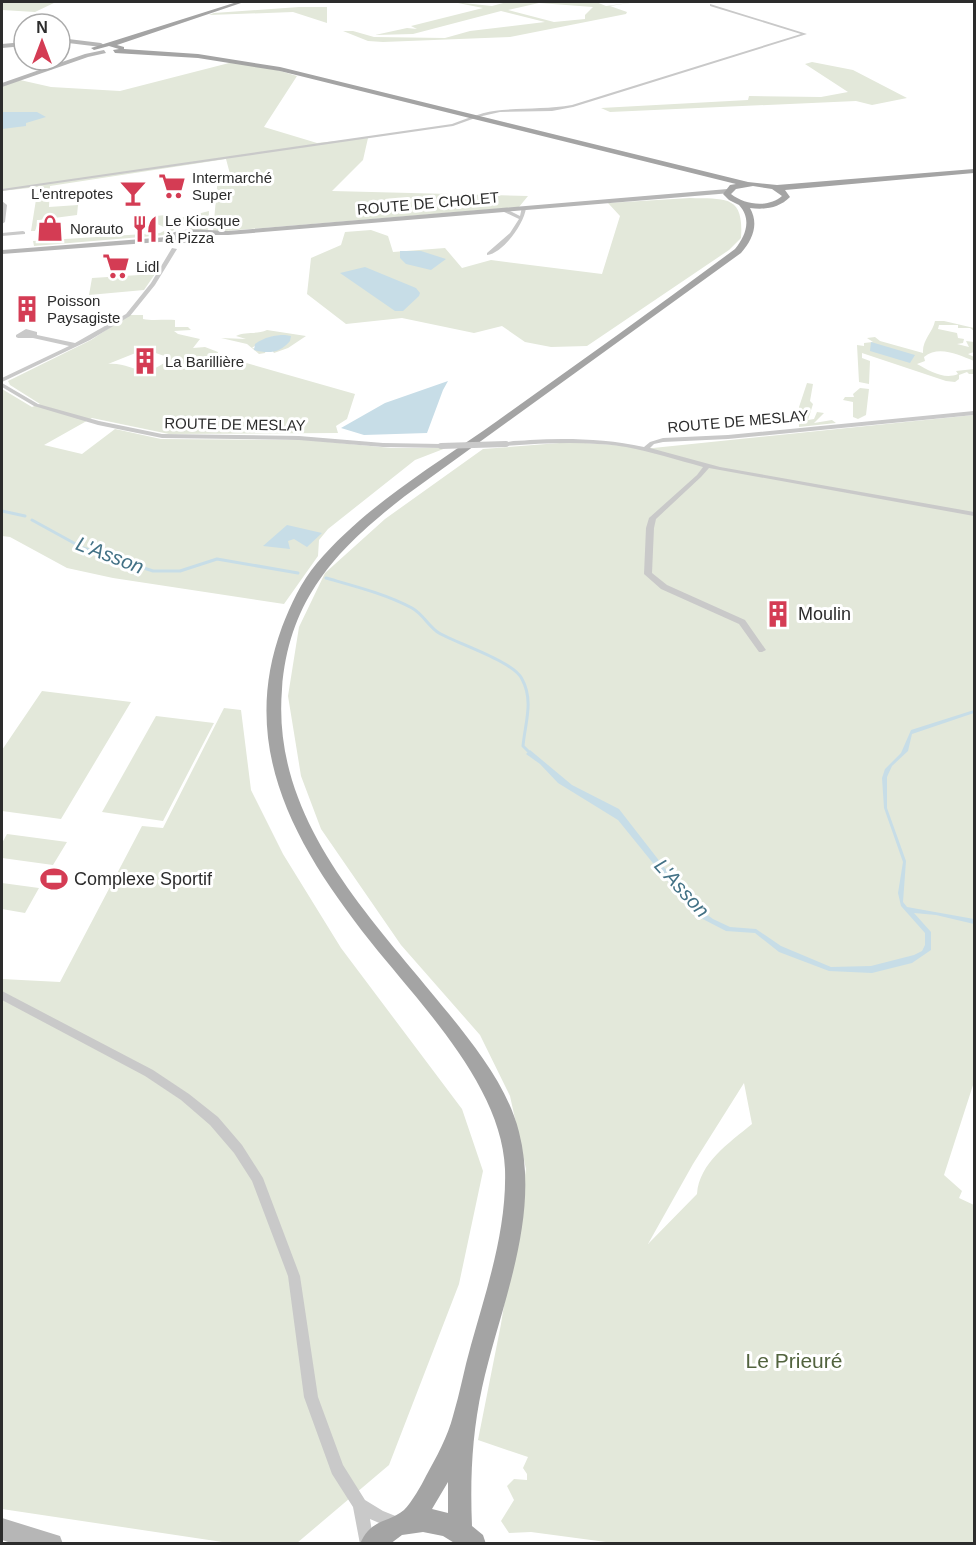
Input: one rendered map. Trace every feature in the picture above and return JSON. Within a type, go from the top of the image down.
[{"type":"main road","points":[[2,85],[87,55],[104,52],[129,40],[241,2]]},
{"type":"main road","points":[[72,41],[261,66],[745,184],[776,188],[975,171]]},
{"type":"main road","points":[[82,42],[104,52]]},
{"type":"main road","points":[[87,55],[101,45]]},
{"type":"main road","points":[[467,1537],[459,1491],[463,1421],[513,1212],[515,1172],[511,1139],[503,1110],[477,1064],[349,900],[316,853],[287,796],[273,739],[273,694],[282,645],[302,594],[320,567],[353,534],[388,505],[738,251],[747,242],[751,221],[748,209],[715,178]]},
{"type":"main road","points":[[730,192],[745,184]]},
{"type":"main road","points":[[751,221],[759,210],[766,205],[784,200],[785,194],[791,190],[823,184]]},
{"type":"main road","points":[[776,188],[785,194]]},
{"type":"main road","name":"ROUTE DE CHOLET","points":[[173,241],[228,233],[730,192]]},
{"type":"main road","points":[[742,203],[766,205]]},
{"type":"main road","points":[[2,252],[137,241],[173,241]]},
{"type":"main road","points":[[405,1522],[434,1485],[463,1421]]},
{"type":"main road","points":[[372,1544],[381,1534],[405,1522],[442,1521],[467,1537]]},
{"type":"main road","points":[[2,1529],[52,1544]]},
{"type":"street","points":[[2,197],[2,190],[447,126],[500,111],[552,110],[576,105],[805,34],[711,5]]},
{"type":"street","points":[[2,202],[5,205],[2,222]]},
{"type":"street","points":[[489,254],[514,229],[524,208]]},
{"type":"street","points":[[504,210],[521,218]]},
{"type":"street","points":[[2,235],[23,233]]},
{"type":"street","points":[[2,380],[75,345],[131,312],[153,284],[173,241]]},
{"type":"street","points":[[33,336],[75,345]]},
{"type":"street","name":"ROUTE DE MESLAY","points":[[2,386],[36,405],[98,423],[162,436],[299,438],[383,445],[441,446],[582,440],[606,441],[645,449],[652,443],[663,440],[728,437],[975,413]]},
{"type":"street","points":[[645,449],[707,466],[975,514]]},
{"type":"street","points":[[707,466],[653,518],[650,528],[648,574],[664,586],[742,622],[762,650]]},
{"type":"street","points":[[2,995],[149,1073],[185,1097],[214,1121],[238,1149],[257,1178],[294,1276],[311,1397],[338,1469],[360,1505],[367,1544]]},
{"type":"street","points":[[360,1505],[378,1516],[405,1522]]},
{"type":"green space","points":[[2,2],[56,2],[35,12],[2,10]]},
{"type":"green space","points":[[453,2],[492,6],[507,2],[596,2],[606,6],[636,2],[610,6],[627,12],[626,14],[510,37],[383,42],[368,41],[343,31],[353,31],[374,37],[445,38],[470,31],[545,22],[501,11],[413,34],[375,35],[407,28],[417,29],[411,26],[483,8]],"holes":[[[539,3],[593,7],[585,15],[585,19],[554,22],[508,10]]]},
{"type":"green space","points":[[327,7],[327,23],[293,12],[209,15],[214,13]]},
{"type":"green space","points":[[233,62],[264,66],[297,76],[264,127],[317,143],[368,138],[363,160],[332,191],[528,196],[519,207],[213,232],[218,176],[230,174],[226,159],[50,186],[49,207],[78,205],[77,215],[39,220],[35,231],[31,231],[38,187],[2,191],[2,86],[20,80],[51,87],[120,91]]},
{"type":"green space","points":[[812,62],[853,70],[907,98],[872,105],[856,101],[610,112],[601,108],[748,100],[749,96],[821,97],[848,92],[805,64]]},
{"type":"green space","points":[[690,198],[730,202],[739,214],[741,238],[729,250],[587,346],[551,347],[525,342],[502,326],[474,333],[402,318],[346,324],[307,294],[311,258],[341,245],[345,232],[371,230],[388,236],[393,252],[445,248],[462,268],[491,260],[602,274],[620,216],[608,203]]},
{"type":"green space","points":[[209,211],[208,233],[190,231],[180,222],[181,218]]},
{"type":"green space","points":[[167,215],[174,230],[165,235],[34,246],[33,241],[160,233],[168,229],[155,223],[155,216]]},
{"type":"green space","points":[[155,274],[144,290],[89,295],[92,278]]},
{"type":"green space","points":[[129,315],[143,315],[143,319],[147,320],[175,320],[175,327],[188,327],[191,330],[174,331],[200,339],[193,348],[205,347],[218,352],[218,355],[355,394],[347,419],[336,426],[338,433],[169,434],[92,418],[44,445],[82,454],[115,429],[161,439],[308,440],[391,448],[446,448],[415,460],[328,529],[319,540],[318,556],[284,604],[113,578],[67,568],[10,537],[2,536],[2,389],[32,407],[40,404],[10,385],[8,381],[91,340]],"holes":[[[150,351],[170,358],[152,369],[145,370],[108,364],[138,352]]]},
{"type":"green space","points":[[935,321],[944,321],[974,328],[974,331],[970,328],[958,328],[958,325],[939,325],[938,329],[957,333],[958,338],[964,339],[963,343],[957,344],[969,347],[966,341],[974,342],[974,352],[968,354],[974,357],[974,361],[942,351],[930,353],[924,357],[925,361],[917,364],[942,375],[953,376],[958,374],[956,371],[974,369],[974,374],[967,372],[959,375],[959,379],[955,382],[946,381],[862,353],[862,358],[870,361],[869,384],[859,382],[857,345],[864,346],[864,343],[873,342],[867,338],[875,337],[880,341],[923,353],[924,344]]},
{"type":"green space","points":[[267,330],[306,336],[288,348],[274,353],[272,350],[289,337],[270,338],[252,348],[266,350],[265,353],[259,354],[247,344],[221,338],[246,339],[236,336]]},
{"type":"green space","points":[[807,383],[813,384],[810,401],[813,404],[808,420],[814,419],[817,412],[824,413],[814,423],[832,420],[836,423],[799,427],[799,407]]},
{"type":"green space","points":[[860,388],[869,389],[866,415],[858,419],[853,417],[853,402],[843,400],[845,397],[854,397],[853,394]]},
{"type":"green space","name":"Le Prieuré","points":[[974,415],[974,1082],[944,1175],[962,1191],[959,1198],[974,1205],[974,1543],[621,1544],[531,1532],[509,1533],[501,1521],[514,1500],[507,1486],[514,1479],[527,1480],[527,1474],[523,1468],[528,1457],[478,1440],[501,1324],[526,1169],[510,1096],[480,1035],[401,945],[321,829],[301,776],[288,696],[299,627],[325,573],[385,519],[483,449],[572,442],[653,448]],"holes":[[[744,1083],[752,1124],[725,1146],[709,1163],[699,1183],[697,1194],[648,1244],[693,1164]]]},
{"type":"green space","points":[[42,691],[131,702],[61,819],[2,811],[2,750]]},
{"type":"green space","points":[[224,708],[241,710],[251,790],[283,854],[341,948],[462,1109],[483,1171],[459,1284],[389,1465],[297,1543],[229,1543],[2,1509],[2,979],[60,982],[142,826],[163,828]]},
{"type":"green space","points":[[156,716],[214,723],[163,821],[102,812]]},
{"type":"green space","points":[[7,834],[67,842],[53,865],[2,858],[2,843]]},
{"type":"green space","points":[[2,883],[39,888],[25,913],[2,909]]},
{"type":"water","points":[[2,112],[37,112],[46,117],[26,123],[26,126],[2,129]]},
{"type":"water","points":[[400,251],[421,251],[446,259],[431,270],[406,264],[400,258]]},
{"type":"water","points":[[365,267],[416,288],[420,293],[419,296],[403,311],[395,311],[340,273]]},
{"type":"water","points":[[285,335],[291,336],[290,341],[278,350],[265,352],[254,350],[255,344],[262,340]]},
{"type":"water","points":[[871,342],[915,355],[910,363],[870,351]]},
{"type":"water","points":[[448,381],[427,433],[364,435],[341,428],[385,403]]},
{"type":"water","points":[[287,525],[322,533],[307,547],[294,539],[288,541],[290,549],[263,546]]},
{"type":"water","points":[[974,710],[974,713],[912,734],[908,751],[892,766],[887,777],[887,808],[906,861],[903,902],[907,907],[974,919],[974,924],[936,915],[914,913],[931,932],[931,950],[912,963],[872,973],[829,971],[779,952],[755,933],[726,931],[695,915],[618,820],[558,783],[540,764],[526,754],[530,750],[572,785],[619,809],[685,894],[699,909],[713,919],[730,927],[756,929],[781,946],[831,967],[871,966],[914,955],[922,951],[925,945],[925,933],[901,906],[898,893],[903,862],[884,808],[882,778],[885,769],[901,753],[911,730]]},
{"type":"waterway","name":"L'Asson","points":[[2,511],[25,516]]},
{"type":"waterway","name":"L'Asson","points":[[32,520],[83,548],[153,571],[180,571],[217,559],[298,573]]},
{"type":"waterway","name":"L'Asson","points":[[326,578],[402,603],[416,611],[439,633],[497,659],[517,672],[526,687],[528,696],[523,746],[531,754]]},
{"type":"place","name":"Intermarché Super","points":[[172,186]]},
{"type":"place","name":"L'entrepotes","points":[[133,193]]},
{"type":"place","name":"Norauto","points":[[50,228]]},
{"type":"place","name":"Le Kiosque à Pizza","points":[[145,229]]},
{"type":"place","name":"Lidl","points":[[116,266]]},
{"type":"place","name":"Poisson Paysagiste","points":[[27,309]]},
{"type":"place","name":"La Barillière","points":[[145,361]]},
{"type":"place","name":"Moulin","points":[[778,614]]},
{"type":"place","name":"Complexe Sportif","points":[[54,879]]}]
